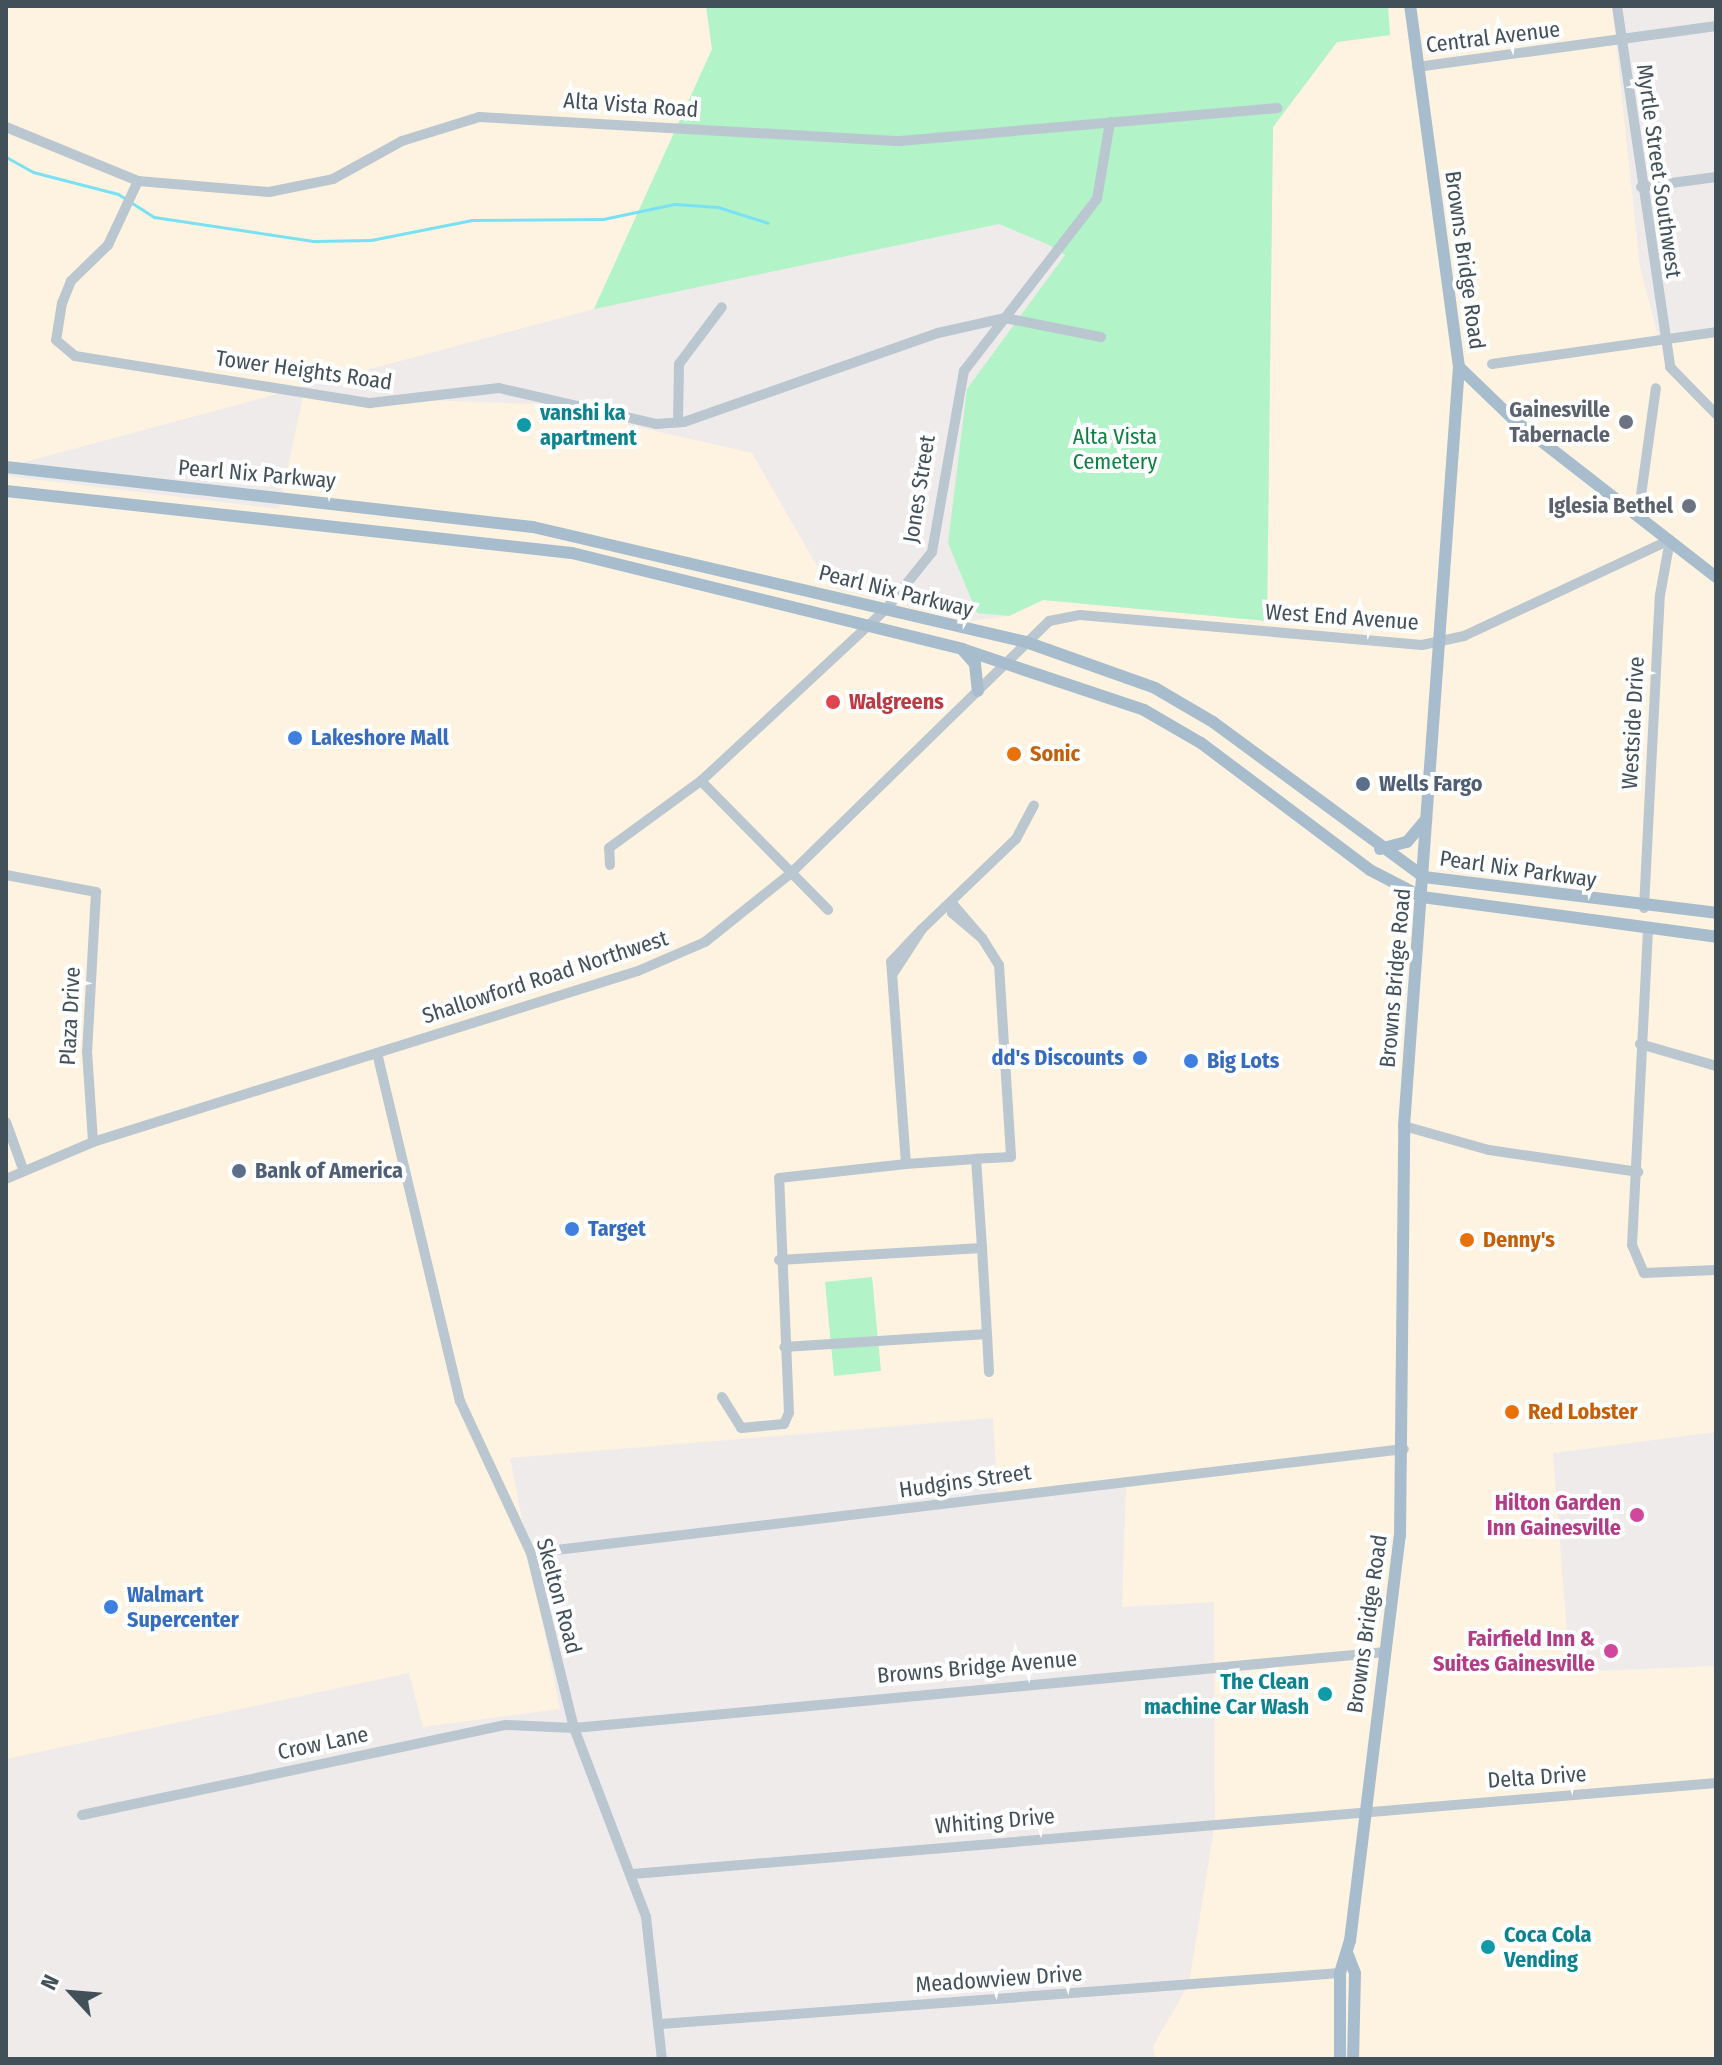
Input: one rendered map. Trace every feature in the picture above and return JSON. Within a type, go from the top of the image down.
[{"type":"main road","name":"Browns Bridge Road","points":[[1340,2059],[1340,1973],[1348,1955],[1361,1810],[1385,1652],[1404,1449],[1404,1126],[1442,641],[1459,367],[1410,6]]},
{"type":"main road","points":[[1459,367],[1716,577]]},
{"type":"main road","name":"Pearl Nix Parkway","points":[[6,467],[533,527],[1026,642],[1155,688],[1213,722],[1380,849],[1424,877],[1644,908],[1716,913]]},
{"type":"main road","name":"Pearl Nix Parkway","points":[[6,491],[572,553],[962,649],[1144,710],[1201,743],[1370,870],[1422,897],[1716,937]]},
{"type":"main road","points":[[962,649],[975,664],[978,691]]},
{"type":"main road","points":[[1380,849],[1407,842],[1426,819]]},
{"type":"main road","name":"Browns Bridge Road","points":[[1348,1955],[1355,1973],[1353,2059]]},
{"type":"street","name":"Myrtle Street Southwest","points":[[1617,6],[1664,341],[1681,385],[1716,414]]},
{"type":"street","name":"Central Avenue","points":[[1417,67],[1716,26]]},
{"type":"street","name":"Alta Vista Road","points":[[6,127],[138,181],[297,189],[402,141],[479,117],[900,141],[1278,108]]},
{"type":"street","name":"Jones Street","points":[[610,865],[609,848],[701,781],[887,608],[932,552],[956,392],[1005,318],[1097,199],[1110,122]]},
{"type":"street","points":[[1641,187],[1716,177]]},
{"type":"street","name":"Tower Heights Road","points":[[138,181],[108,245],[71,281],[62,303],[56,340],[75,356],[370,403],[499,388],[656,424],[678,422],[938,333],[1005,318]]},
{"type":"street","points":[[678,422],[679,364],[722,307]]},
{"type":"street","points":[[1005,318],[1101,337]]},
{"type":"street","points":[[1492,364],[1612,352],[1716,332]]},
{"type":"street","points":[[1639,513],[1656,388]]},
{"type":"street","name":"West End Avenue","points":[[1008,662],[1049,621],[1080,615],[1442,641],[1670,540]]},
{"type":"street","name":"Westside Drive","points":[[1644,908],[1660,595],[1670,540]]},
{"type":"street","name":"Shallowford Road Northwest","points":[[6,1179],[23,1169],[93,1142],[674,957],[737,921],[790,874],[1008,662]]},
{"type":"street","points":[[701,781],[828,910]]},
{"type":"street","points":[[906,1164],[894,972],[905,945],[1016,839],[1034,805]]},
{"type":"street","name":"Plaza Drive","points":[[6,875],[96,892],[86,1060],[93,1142]]},
{"type":"street","points":[[722,1397],[741,1428],[784,1424],[779,1178],[906,1164],[1011,1157],[999,965],[982,938],[951,902]]},
{"type":"street","points":[[1648,930],[1632,1245],[1644,1273],[1716,1270]]},
{"type":"street","points":[[1640,1044],[1716,1066]]},
{"type":"street","name":"Skelton Road","points":[[377,1053],[460,1401],[531,1553],[574,1728],[633,1874],[657,1968],[662,2059]]},
{"type":"street","points":[[6,1122],[23,1169]]},
{"type":"street","points":[[1404,1126],[1489,1150],[1638,1172]]},
{"type":"street","points":[[976,1159],[989,1372]]},
{"type":"street","points":[[779,1260],[982,1248]]},
{"type":"street","points":[[784,1347],[987,1334]]},
{"type":"street","name":"Hudgins Street","points":[[531,1553],[1404,1449]]},
{"type":"street","name":"Browns Bridge Avenue","points":[[574,1728],[1385,1652]]},
{"type":"street","name":"Crow Lane","points":[[82,1815],[506,1725],[574,1728]]},
{"type":"street","name":"Delta Drive","points":[[1361,1810],[1716,1783]]},
{"type":"street","name":"Whiting Drive","points":[[633,1874],[1361,1810]]},
{"type":"street","name":"Meadowview Drive","points":[[661,2024],[1340,1973]]},
{"type":"shaded area","points":[[6,6],[706,6],[713,49],[594,309],[6,467]]},
{"type":"shaded area","points":[[1388,6],[1612,6],[1640,267],[1658,336],[1716,330],[1716,1432],[1553,1453],[1570,1672],[1716,1666],[1716,2059],[1155,2059],[1153,2046],[1189,1984],[1215,1822],[1214,1602],[1122,1607],[1126,1484],[998,1502],[993,1418],[510,1458],[560,1709],[423,1727],[409,1673],[6,1759],[6,476],[279,509],[303,396],[537,404],[752,453],[829,587],[970,621],[1009,616],[1043,600],[1267,621],[1273,127],[1337,42],[1390,35]]},
{"type":"green space","name":"Alta Vista Cemetery","points":[[706,6],[1388,6],[1390,35],[1337,42],[1273,127],[1267,621],[1043,600],[1009,616],[977,613],[948,543],[967,389],[1065,255],[1049,245],[999,224],[594,309],[712,49]]},
{"type":"green space","points":[[872,1277],[881,1371],[834,1376],[825,1282]]},
{"type":"waterway","points":[[6,157],[33,172],[118,194],[154,217],[313,241],[371,240],[472,220],[603,219],[674,204],[718,207],[768,223]]},
{"type":"place","name":"Gainesville Tabernacle","points":[[1626,422]]},
{"type":"place","name":"vanshi ka apartment","points":[[524,425]]},
{"type":"place","name":"Iglesia Bethel","points":[[1689,506]]},
{"type":"place","name":"Walgreens","points":[[833,702]]},
{"type":"place","name":"Lakeshore Mall","points":[[295,738]]},
{"type":"place","name":"Sonic","points":[[1014,754]]},
{"type":"place","name":"Wells Fargo","points":[[1363,784]]},
{"type":"place","name":"dd's Discounts","points":[[1140,1058]]},
{"type":"place","name":"Big Lots","points":[[1191,1061]]},
{"type":"place","name":"Bank of America","points":[[239,1171]]},
{"type":"place","name":"Target","points":[[572,1229]]},
{"type":"place","name":"Denny's","points":[[1467,1240]]},
{"type":"place","name":"Red Lobster","points":[[1512,1412]]},
{"type":"place","name":"Hilton Garden Inn Gainesville","points":[[1637,1515]]},
{"type":"place","name":"Walmart Supercenter","points":[[111,1607]]},
{"type":"place","name":"Fairfield Inn & Suites Gainesville","points":[[1611,1651]]},
{"type":"place","name":"The Clean machine Car Wash","points":[[1325,1694]]},
{"type":"place","name":"Coca Cola Vending","points":[[1488,1947]]}]
